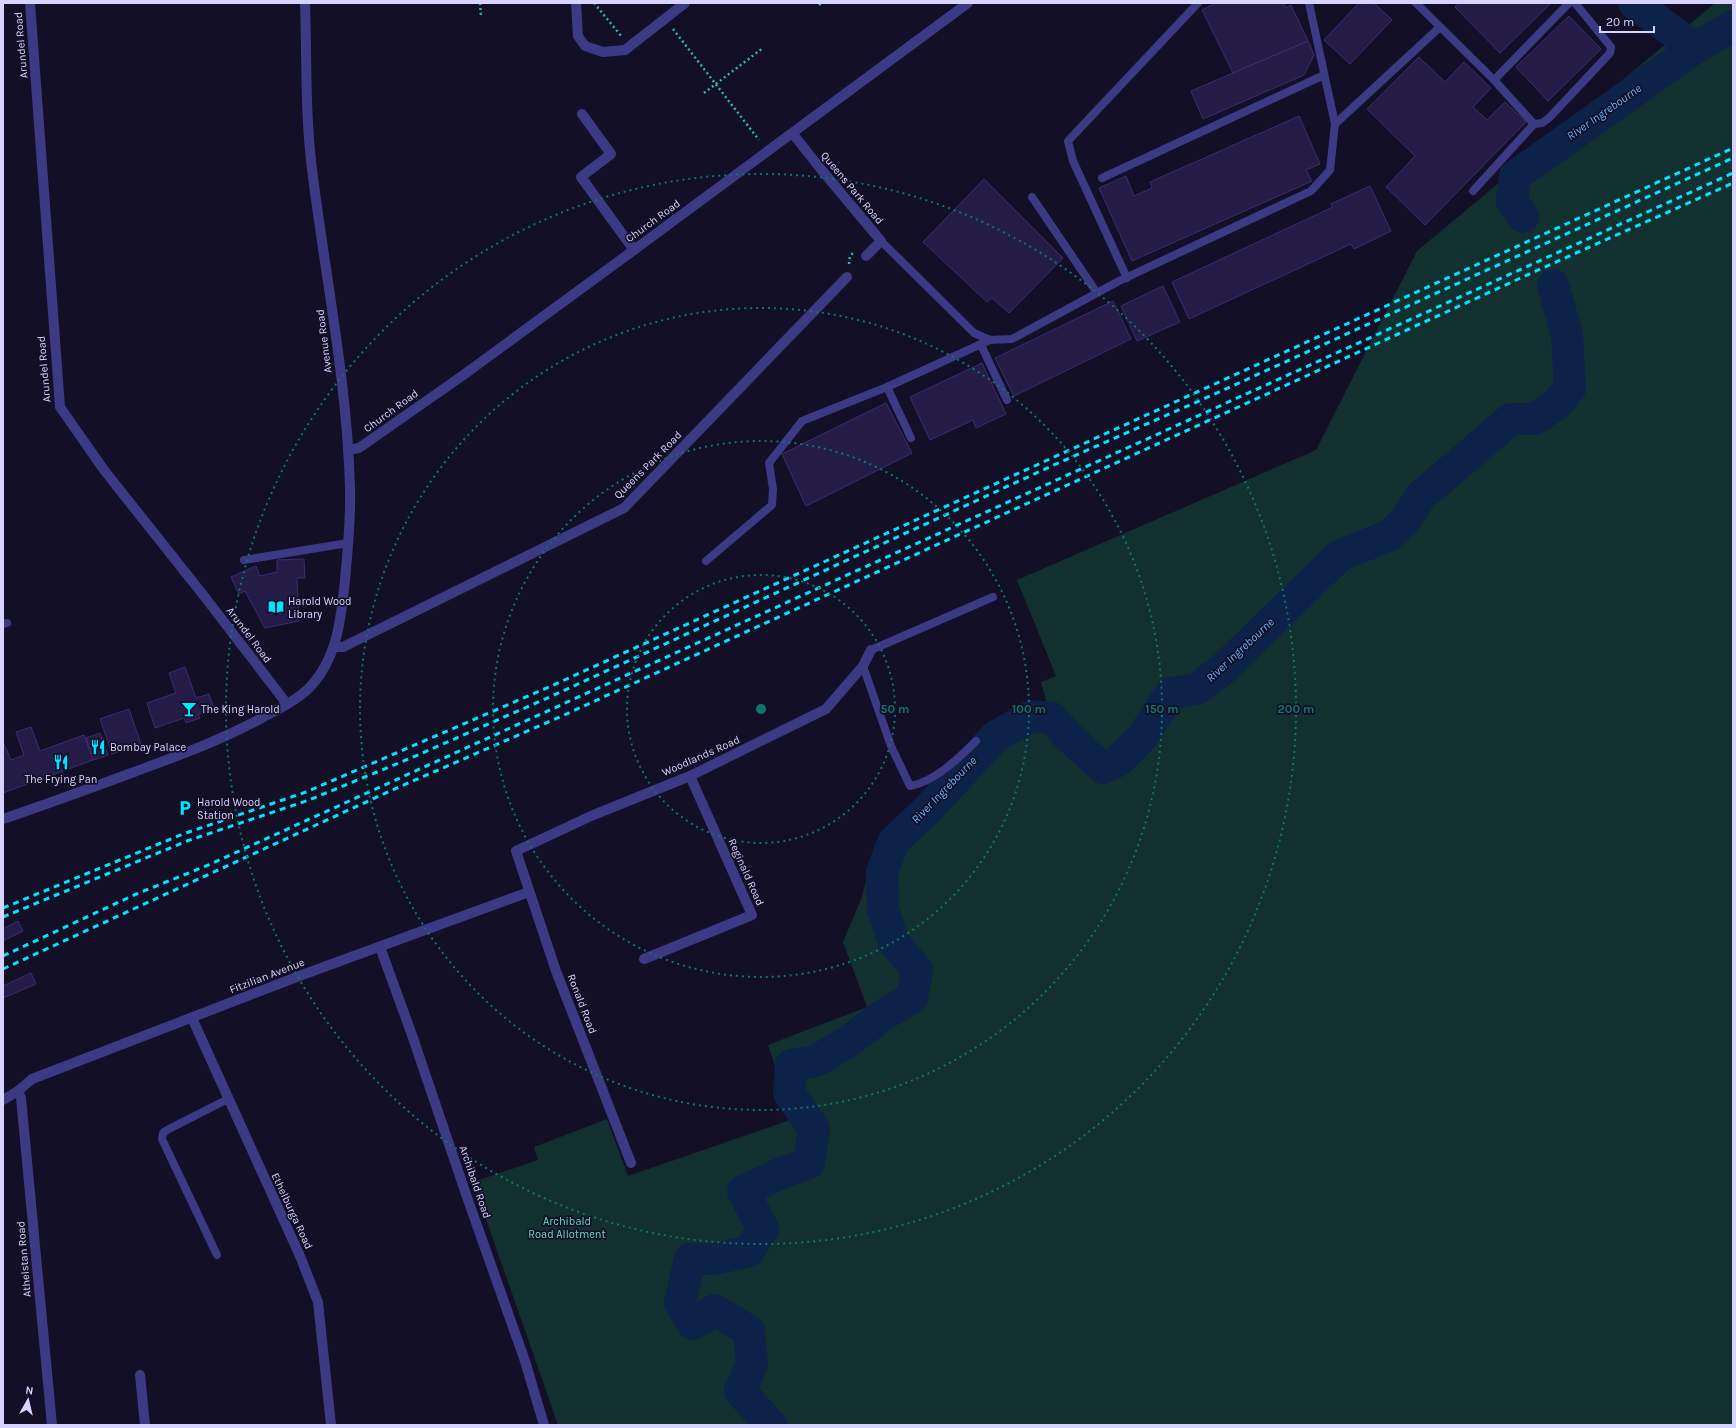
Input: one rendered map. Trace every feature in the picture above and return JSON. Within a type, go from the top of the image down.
[{"type":"street","name":"Arundel Road","points":[[30,3],[60,407],[104,470],[287,704]]},
{"type":"street","name":"Avenue Road","points":[[3,819],[184,754],[238,731],[287,704],[306,691],[321,674],[334,647],[343,596],[348,543],[350,489],[348,450],[333,315],[312,167],[308,102],[305,3]]},
{"type":"street","points":[[576,3],[578,36],[585,46],[603,52],[625,50],[685,3]]},
{"type":"street","name":"Church Road","points":[[348,450],[359,448],[462,376],[793,134],[968,3]]},
{"type":"street","points":[[582,114],[611,154],[581,177],[634,250]]},
{"type":"street","name":"Queens Park Road","points":[[793,134],[881,241],[866,256]]},
{"type":"street","name":"Queens Park Road","points":[[334,647],[348,645],[624,508],[847,277]]},
{"type":"street","name":"Woodlands Road","points":[[516,851],[591,816],[690,776],[826,709],[863,666],[871,650]]},
{"type":"street","name":"Reginald Road","points":[[644,959],[752,915],[690,776]]},
{"type":"street","name":"Ronald Road","points":[[516,851],[556,971],[631,1163]]},
{"type":"street","name":"Fitzilian Avenue","points":[[3,1100],[32,1079],[302,975],[529,892]]},
{"type":"street","name":"Archibald Road","points":[[380,947],[523,1353],[544,1425]]},
{"type":"street","name":"Ethelburga Road","points":[[192,1018],[300,1256],[318,1302],[331,1425]]},
{"type":"street","name":"Athelstan Road","points":[[18,1090],[21,1098],[52,1425]]},
{"type":"street","points":[[140,1375],[145,1425]]},
{"type":"lane","points":[[1127,278],[1073,161],[1068,141],[1198,3]]},
{"type":"lane","points":[[881,241],[974,333],[990,340],[1012,339],[1127,278],[1311,192],[1330,170],[1335,124],[1309,3]]},
{"type":"lane","points":[[1416,3],[1494,80],[1534,124]]},
{"type":"lane","points":[[1494,80],[1569,3]]},
{"type":"lane","points":[[1473,191],[1534,124],[1542,123],[1549,118],[1610,53],[1611,47],[1575,3]]},
{"type":"lane","points":[[1335,124],[1440,27]]},
{"type":"lane","points":[[1102,178],[1324,75]]},
{"type":"lane","points":[[1032,197],[1097,293]]},
{"type":"lane","points":[[706,561],[772,505],[773,489],[769,463],[802,422],[990,340]]},
{"type":"lane","points":[[981,345],[1006,400]]},
{"type":"lane","points":[[887,386],[911,438]]},
{"type":"lane","points":[[244,560],[348,543]]},
{"type":"lane","points":[[871,650],[993,597]]},
{"type":"lane","points":[[863,666],[892,746],[910,786],[920,784],[954,762],[976,741]]},
{"type":"lane","points":[[217,1255],[162,1139],[163,1133],[166,1130],[228,1099]]},
{"type":"path","points":[[480,3],[481,16]]},
{"type":"path","points":[[594,3],[630,47]]},
{"type":"path","points":[[665,19],[760,140]]},
{"type":"path","points":[[704,93],[763,48]]},
{"type":"green space","name":"Archibald Road Allotment","points":[[1715,3],[1733,3],[1733,1425],[558,1425],[473,1182],[538,1160],[534,1147],[607,1119],[628,1176],[793,1119],[768,1045],[867,1007],[843,942],[861,899],[880,833],[999,725],[1025,709],[1047,704],[1041,682],[1056,676],[1017,580],[1316,450],[1417,251]]},
{"type":"building","points":[[1216,3],[1283,3],[1286,8],[1291,5],[1308,41],[1233,73],[1202,10]]},
{"type":"building","points":[[1359,3],[1374,3],[1392,20],[1350,64],[1324,40]]},
{"type":"building","points":[[1459,3],[1551,3],[1500,53],[1455,7]]},
{"type":"building","points":[[1569,16],[1601,49],[1548,101],[1516,67]]},
{"type":"building","points":[[1308,41],[1314,55],[1304,75],[1203,119],[1191,91]]},
{"type":"building","points":[[1419,57],[1445,82],[1464,62],[1491,88],[1473,107],[1487,120],[1505,102],[1526,122],[1425,225],[1386,187],[1415,156],[1367,109]]},
{"type":"building","points":[[1299,116],[1320,164],[1306,170],[1312,181],[1132,261],[1099,188],[1126,176],[1134,196],[1152,188],[1150,182]]},
{"type":"building","points":[[984,179],[1063,258],[1009,313],[992,298],[987,302],[923,242]]},
{"type":"building","points":[[1370,186],[1391,231],[1354,249],[1351,244],[1189,319],[1172,282],[1333,207],[1331,204]]},
{"type":"building","points":[[1163,286],[1180,322],[1137,341],[1121,306]]},
{"type":"building","points":[[1113,301],[1131,339],[1014,396],[995,358]]},
{"type":"building","points":[[982,363],[1006,414],[976,428],[973,420],[930,440],[910,397]]},
{"type":"building","points":[[886,403],[912,453],[806,506],[782,454]]},
{"type":"building","name":"Harold Wood Library","points":[[304,559],[305,578],[297,578],[299,621],[265,628],[245,591],[239,594],[231,577],[256,566],[260,576],[277,572],[277,560]]},
{"type":"building","points":[[185,667],[196,698],[209,694],[214,709],[198,714],[200,718],[186,723],[184,718],[155,728],[147,703],[176,693],[169,673]]},
{"type":"building","points":[[129,709],[141,744],[112,754],[100,719]]},
{"type":"building","points":[[31,727],[40,751],[84,735],[93,760],[3,793],[3,742],[11,760],[24,755],[16,732]]},
{"type":"building","points":[[100,733],[108,755],[94,760],[86,738]]},
{"type":"building","points":[[18,921],[23,931],[3,941],[3,929]]},
{"type":"building","points":[[31,973],[36,984],[3,998],[3,986]]},
{"type":"waterway","points":[[1634,3],[1695,48]]},
{"type":"waterway","name":"River Ingrebourne","points":[[1523,217],[1512,201],[1515,176],[1695,48],[1733,26]]},
{"type":"waterway","name":"River Ingrebourne","points":[[771,1425],[740,1391],[752,1364],[749,1331],[715,1310],[693,1324],[680,1303],[690,1259],[715,1259],[749,1251],[763,1229],[743,1191],[782,1173],[809,1163],[814,1129],[789,1093],[791,1065],[816,1061],[849,1041],[883,1015],[912,998],[917,970],[893,941],[883,909],[882,872],[893,842],[926,811],[996,736],[1032,716],[1052,718],[1068,736],[1103,768],[1118,761],[1142,737],[1171,693],[1197,689],[1223,669],[1339,556],[1388,536],[1404,522],[1421,496],[1511,419],[1535,419],[1558,403],[1570,388],[1567,335],[1553,285]]},
{"type":"railway","points":[[3,908],[183,834],[306,792],[549,687],[1733,148]]},
{"type":"railway","points":[[3,917],[187,841],[309,800],[411,758],[552,696],[1056,464],[1217,393],[1733,158]]},
{"type":"railway","points":[[3,956],[134,895],[206,866],[1733,173]]},
{"type":"railway","points":[[3,969],[390,791],[562,716],[1536,271],[1733,183]]},
{"type":"place","name":"Harold Wood Library","points":[[276,607]]},
{"type":"place","name":"The King Harold","points":[[189,709]]},
{"type":"place","name":"Bombay Palace","points":[[98,747]]},
{"type":"place","name":"The Frying Pan","points":[[61,762]]},
{"type":"place","name":"Harold Wood Station","points":[[185,808]]}]
